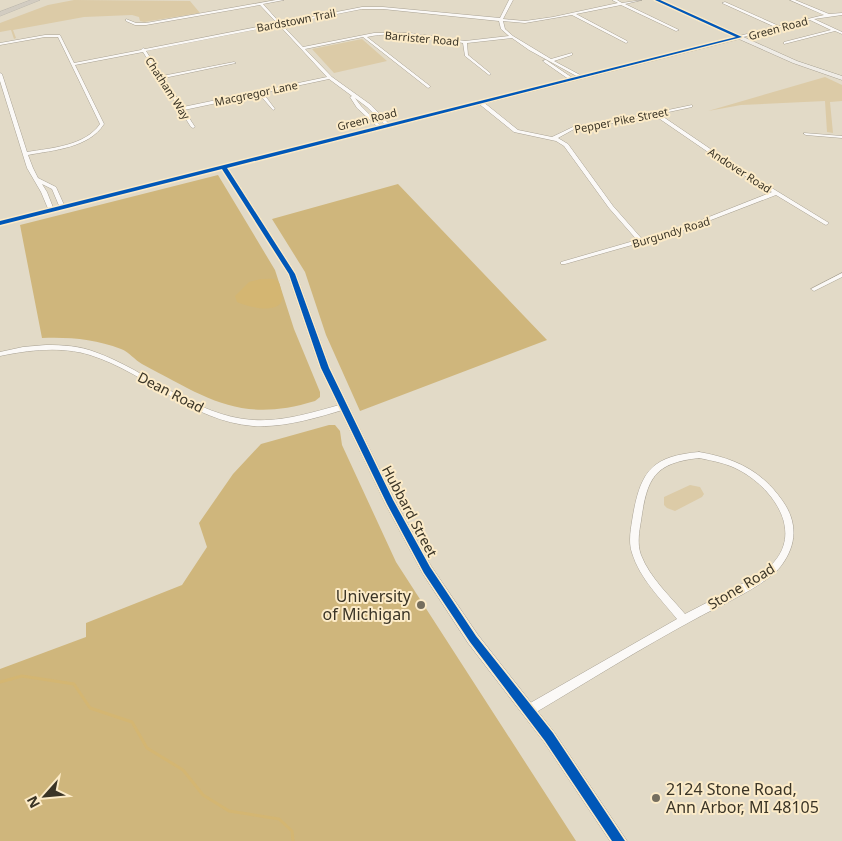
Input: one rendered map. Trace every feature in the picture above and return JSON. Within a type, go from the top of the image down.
[{"type":"highway","points":[[0,6],[17,0]]},
{"type":"highway","points":[[0,14],[37,0]]},
{"type":"street","points":[[127,20],[134,24],[146,24],[282,0]]},
{"type":"street","points":[[510,0],[501,20],[503,29],[512,37],[544,57],[553,60],[580,77]]},
{"type":"street","points":[[614,0],[677,30]]},
{"type":"street","name":"Bardstown Trail","points":[[73,64],[143,49],[373,8],[501,20],[535,21],[640,0]]},
{"type":"street","points":[[657,0],[809,68],[842,78]]},
{"type":"street","points":[[792,0],[828,15]]},
{"type":"street","points":[[724,3],[778,27]]},
{"type":"street","points":[[261,4],[330,78],[351,95],[369,106],[389,126]]},
{"type":"street","points":[[573,14],[626,42]]},
{"type":"street","name":"Green Road","points":[[0,223],[810,19],[842,14]]},
{"type":"street","points":[[810,19],[842,33]]},
{"type":"street","points":[[785,43],[835,30]]},
{"type":"street","name":"Barrister Road","points":[[303,48],[364,36],[410,34],[465,42],[512,37]]},
{"type":"street","points":[[0,44],[54,35],[61,39],[100,118],[102,124],[96,134]]},
{"type":"street","points":[[364,36],[428,87]]},
{"type":"street","points":[[465,42],[466,55],[489,74]]},
{"type":"street","name":"Chatham Way","points":[[143,49],[193,127]]},
{"type":"street","points":[[553,60],[571,54]]},
{"type":"street","points":[[544,57],[544,60],[572,79]]},
{"type":"street","points":[[162,77],[234,62]]},
{"type":"street","points":[[0,74],[30,168],[37,179],[50,210]]},
{"type":"street","name":"Macgregor Lane","points":[[182,109],[330,78]]},
{"type":"street","points":[[259,92],[273,109]]},
{"type":"street","points":[[351,95],[359,107],[380,128]]},
{"type":"street","points":[[480,102],[516,131],[553,139],[566,145],[606,201],[642,240]]},
{"type":"street","name":"Pepper Pike Street","points":[[553,139],[575,127],[656,114],[690,106]]},
{"type":"street","name":"Andover Road","points":[[656,114],[775,193],[826,223]]},
{"type":"street","points":[[26,154],[73,143],[96,134],[103,136]]},
{"type":"street","points":[[806,134],[842,137]]},
{"type":"street","name":"Hubbard Street","points":[[224,167],[292,274],[317,347],[343,407],[390,502],[427,570],[473,639],[529,710],[619,841]]},
{"type":"street","points":[[37,179],[54,188],[62,208]]},
{"type":"street","name":"Burgundy Road","points":[[563,263],[731,212],[775,193]]},
{"type":"street","points":[[814,290],[842,275]]},
{"type":"street","name":"Dean Road","points":[[0,354],[46,347],[73,348],[92,352],[208,411],[244,422],[286,421],[343,407]]},
{"type":"street","name":"Stone Road","points":[[529,710],[775,568],[788,549],[790,538],[788,518],[782,505],[762,482],[729,462],[699,455],[684,456],[666,462],[649,475],[639,500],[634,541],[635,551],[644,569],[684,620]]},
{"type":"shaded area","points":[[74,0],[190,1],[200,13],[144,22],[140,21],[139,17],[132,15],[84,17],[13,30],[16,38],[14,39],[11,30],[0,32],[0,23],[48,5]]},
{"type":"shaded area","points":[[362,39],[387,61],[334,73],[312,49]]},
{"type":"shaded area","points":[[825,77],[842,85],[842,101],[830,102],[833,133],[827,132],[825,101],[741,105],[708,111]]},
{"type":"shaded area","points":[[218,175],[275,270],[294,329],[320,392],[320,397],[315,401],[265,410],[225,404],[206,397],[142,364],[121,349],[82,339],[42,338],[20,225]]},
{"type":"shaded area","points":[[398,184],[547,340],[360,411],[326,335],[305,272],[272,219]]},
{"type":"shaded area","points":[[273,279],[278,282],[282,299],[280,304],[274,307],[259,308],[237,302],[235,296],[249,282]]},
{"type":"shaded area","points":[[335,425],[340,431],[342,445],[396,562],[576,841],[0,841],[0,669],[86,637],[86,623],[182,585],[207,547],[199,523],[233,474],[261,444]]},
{"type":"shaded area","points":[[690,485],[700,487],[704,494],[702,497],[675,511],[664,505],[664,497]]},
{"type":"waterway","points":[[0,682],[22,676],[74,684],[90,708],[132,722],[147,748],[183,770],[203,795],[229,811],[279,819],[292,831],[293,841]]},
{"type":"cycle path","points":[[657,0],[740,37]]},
{"type":"cycle path","points":[[0,223],[740,37]]},
{"type":"cycle path","points":[[224,167],[292,274],[325,368],[390,502],[427,570],[473,639],[549,737],[619,841]]},
{"type":"place","name":"University of Michigan","points":[[421,605]]},
{"type":"place","name":"2124 Stone Road, Ann Arbor, MI 48105","points":[[656,798]]}]
